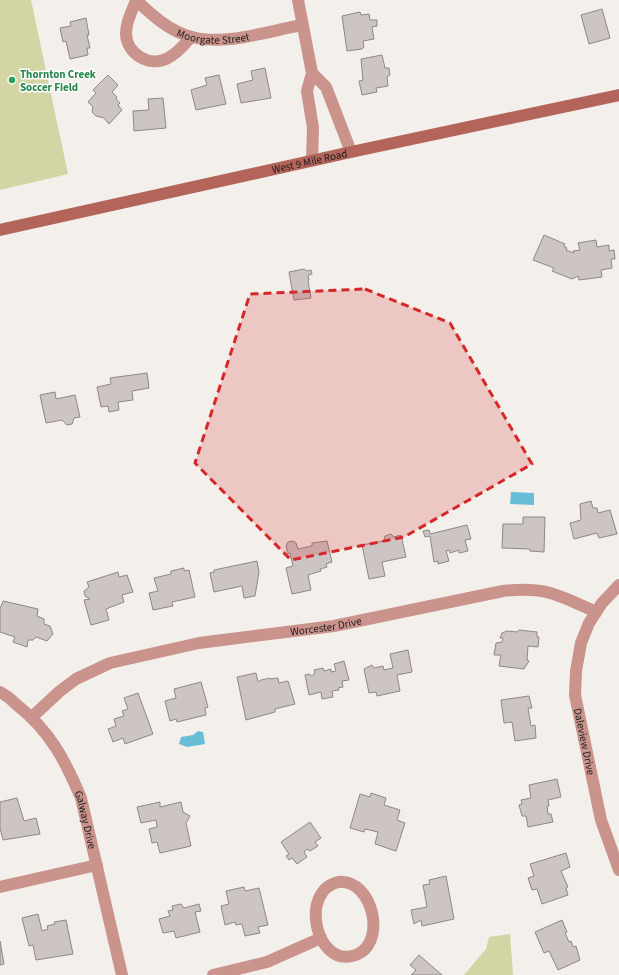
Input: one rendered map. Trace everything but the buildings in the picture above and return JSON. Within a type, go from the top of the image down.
[{"type":"street","points":[[136,0],[128,20],[126,33],[128,44],[135,54],[153,61],[166,59],[178,52],[191,37]]},
{"type":"street","name":"Moorgate Street","points":[[136,0],[162,24],[191,37],[210,40],[236,38],[302,25]]},
{"type":"street","points":[[298,0],[312,73],[306,91],[313,128],[312,160]]},
{"type":"street","points":[[312,73],[326,87],[351,152]]},
{"type":"street","name":"West 9 Mile Road","points":[[0,230],[312,160],[619,95]]},
{"type":"street","points":[[596,612],[602,603],[619,585]]},
{"type":"street","name":"Worcester Drive","points":[[32,717],[60,691],[76,679],[95,668],[152,652],[199,643],[334,626],[503,591],[525,588],[546,591],[596,612]]},
{"type":"street","name":"Daleview Drive","points":[[596,612],[589,623],[580,644],[576,671],[575,695],[601,820],[619,870]]},
{"type":"street","name":"Galway Drive","points":[[0,692],[32,717],[56,745],[71,774],[81,798],[122,975]]},
{"type":"street","points":[[0,887],[97,865]]},
{"type":"street","points":[[338,882],[346,882],[355,886],[366,898],[372,921],[373,935],[368,946],[358,954],[343,957],[330,951],[321,938],[315,912],[320,894],[326,888],[338,882]]},
{"type":"street","points":[[213,975],[267,962],[321,938]]},
{"type":"highlighted area","points":[[365,289],[450,323],[532,464],[404,537],[291,560],[195,463],[250,294]]},
{"type":"green space","points":[[0,0],[31,0],[68,174],[0,190]]},
{"type":"green space","points":[[510,934],[513,975],[464,975],[486,949],[489,937]]},
{"type":"water","points":[[511,492],[534,493],[534,505],[510,504]]},
{"type":"water","points":[[198,731],[203,732],[205,744],[187,747],[179,744],[181,737],[193,735]]},
{"type":"place","name":"Thornton Creek Soccer Field","points":[[12,80]]}]
